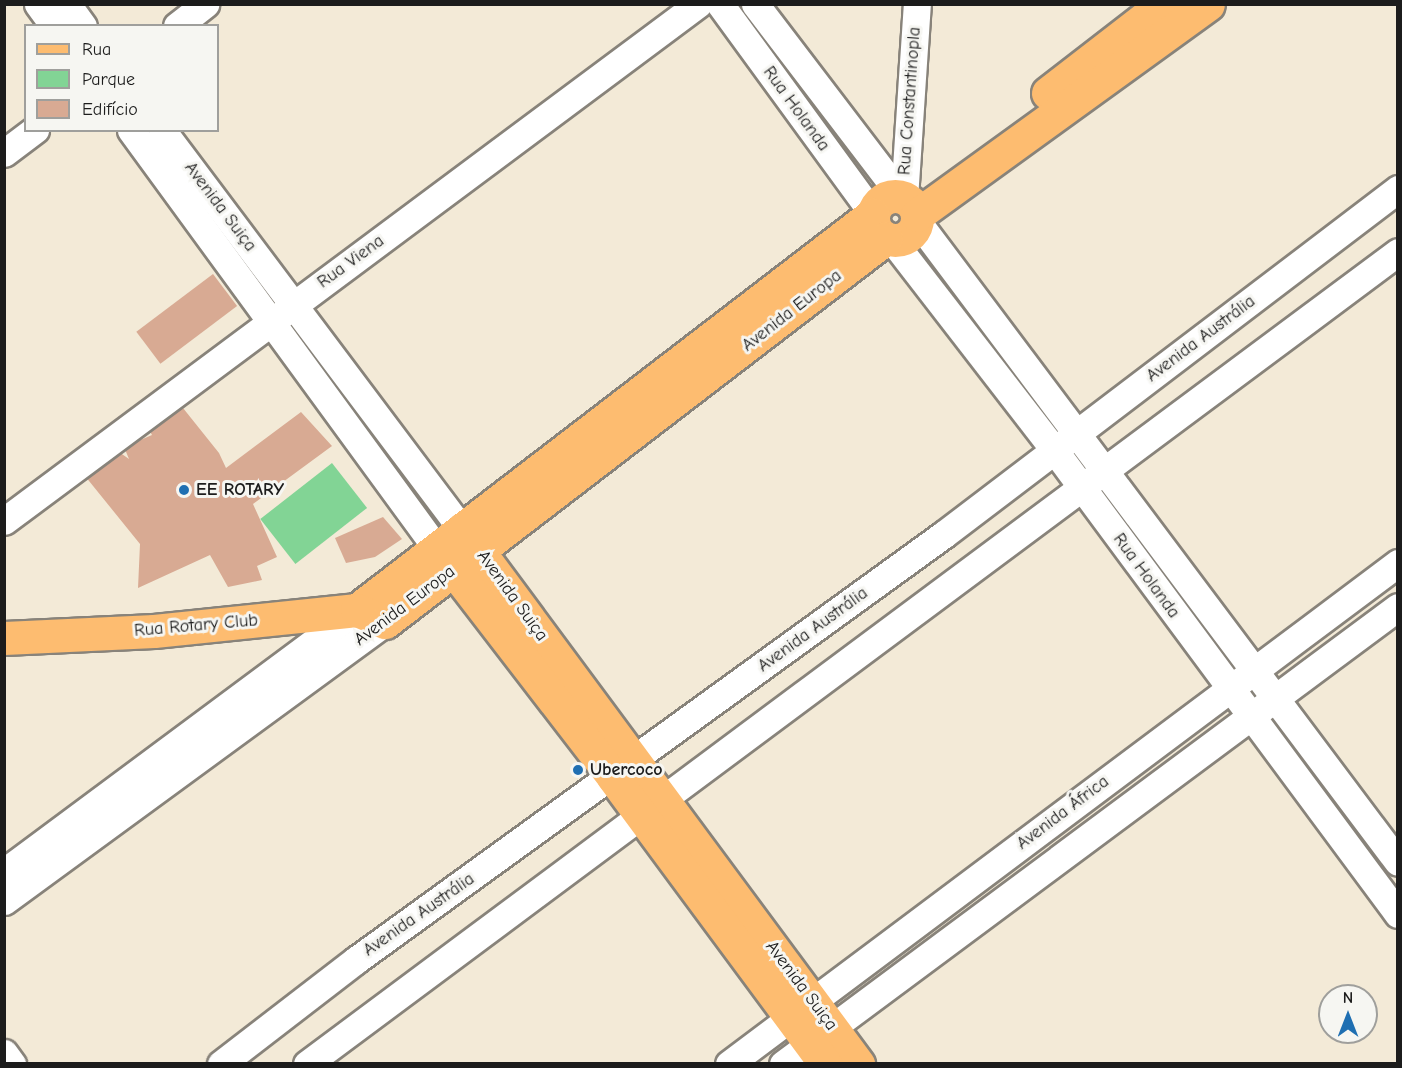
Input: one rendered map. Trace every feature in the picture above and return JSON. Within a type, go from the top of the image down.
[{"type":"main road","name":"Avenida Europa","points":[[371,616],[897,215],[1163,4]]},
{"type":"main road","name":"Avenida Europa","points":[[897,215],[1208,4]]},
{"type":"main road","name":"Avenida Suiça","points":[[458,550],[653,807],[801,1010],[823,1045],[858,1064]]},
{"type":"main road","name":"Rua Rotary Club","points":[[4,638],[154,631],[371,616]]},
{"type":"street","points":[[38,4],[53,24]]},
{"type":"street","points":[[67,4],[82,24]]},
{"type":"street","points":[[180,24],[205,4]]},
{"type":"street","name":"Rua Viena","points":[[4,521],[698,4]]},
{"type":"street","name":"Rua Holanda","points":[[720,4],[897,215],[1076,435],[1398,862]]},
{"type":"street","name":"Rua Holanda","points":[[755,4],[1055,451],[1398,914]]},
{"type":"street","name":"Rua Constantinopla","points":[[897,215],[917,4]]},
{"type":"street","points":[[4,153],[32,132]]},
{"type":"street","name":"Avenida Suiça","points":[[133,132],[282,312]]},
{"type":"street","name":"Avenida Suiça","points":[[163,132],[282,312],[458,550]]},
{"type":"street","name":"Avenida Austrália","points":[[221,1064],[356,960],[623,770],[943,535],[1398,189]]},
{"type":"street","points":[[307,1064],[1398,252]]},
{"type":"street","points":[[943,535],[973,568]]},
{"type":"street","name":"Avenida África","points":[[729,1064],[1230,689],[1252,670],[1398,563]]},
{"type":"street","name":"Avenida África","points":[[783,1064],[823,1045],[966,928],[1398,607]]},
{"type":"street","name":"Avenida Europa","points":[[4,872],[371,616]]},
{"type":"street","name":"Avenida Europa","points":[[4,901],[371,616]]},
{"type":"street","points":[[944,903],[966,928]]},
{"type":"street","points":[[4,1053],[12,1064]]},
{"type":"green space","name":"EE ROTARY","points":[[332,463],[367,508],[295,564],[260,519]]},
{"type":"building","points":[[213,274],[237,306],[160,364],[136,332]]},
{"type":"building","name":"EE ROTARY","points":[[179,403],[219,453],[226,468],[301,412],[332,446],[253,504],[277,557],[257,566],[262,580],[228,587],[210,555],[138,588],[140,544],[85,476],[119,452],[129,459],[124,447],[152,435],[147,426]]},
{"type":"building","points":[[383,517],[402,539],[375,557],[346,563],[335,538]]},
{"type":"place","name":"EE ROTARY","points":[[184,490]]},
{"type":"place","name":"Ubercoco","points":[[578,770]]}]
